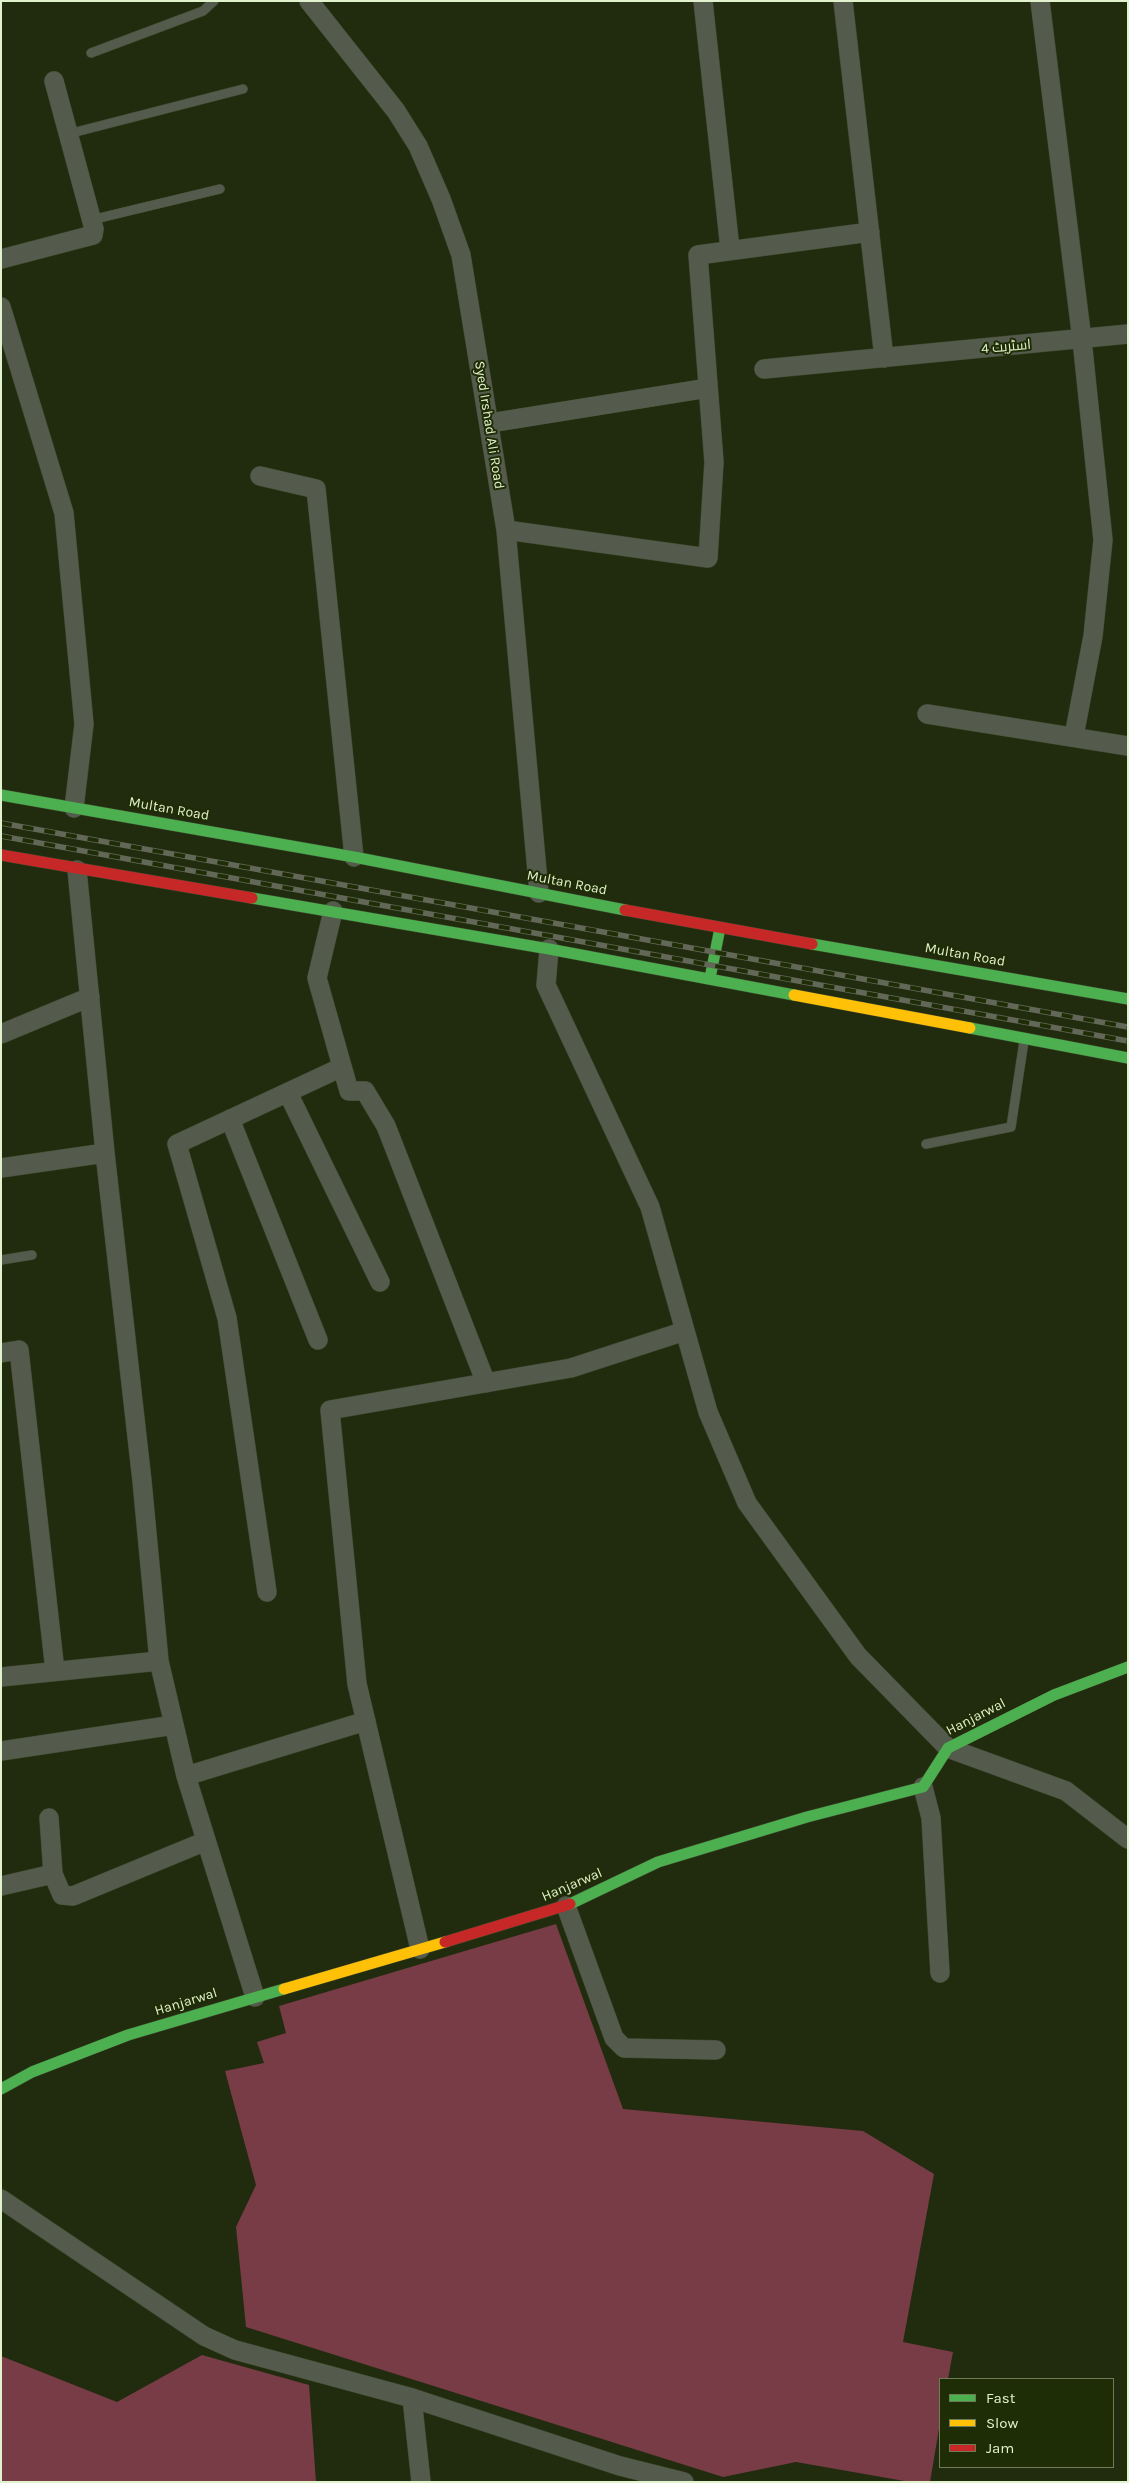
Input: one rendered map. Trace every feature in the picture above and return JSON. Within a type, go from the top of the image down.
[{"type":"main road","name":"Multan Road","points":[[1,795],[354,857],[720,928],[1128,999]]},
{"type":"main road","points":[[1,856],[549,949],[1128,1058]]},
{"type":"main road","points":[[710,978],[720,928]]},
{"type":"main road","name":"Hanjarwal","points":[[1,2089],[32,2072],[128,2035],[566,1906],[658,1862],[807,1817],[923,1787],[948,1748],[1054,1694],[1128,1667]]},
{"type":"street","name":"Syed Irshad Ali Road","points":[[309,1],[396,111],[418,146],[441,199],[461,255],[506,530],[539,893]]},
{"type":"street","points":[[703,1],[730,249]]},
{"type":"street","points":[[844,1],[884,358]]},
{"type":"street","points":[[1040,1],[1082,340],[1104,540],[1093,636],[1074,736]]},
{"type":"street","points":[[1,259],[93,235],[91,220],[54,81]]},
{"type":"street","points":[[506,530],[708,558],[714,462],[698,255],[730,249],[870,232]]},
{"type":"street","points":[[1,307],[64,513],[84,724],[74,808]]},
{"type":"street","name":"اسٹریٹ 4","points":[[764,369],[1082,340],[1128,334]]},
{"type":"street","points":[[490,423],[708,388]]},
{"type":"street","points":[[260,476],[316,488],[354,857]]},
{"type":"street","points":[[927,714],[1128,746]]},
{"type":"street","points":[[78,870],[105,1152],[142,1481],[159,1661],[186,1776],[254,1997]]},
{"type":"street","points":[[333,911],[317,978],[349,1091],[365,1091],[386,1126],[486,1383]]},
{"type":"street","points":[[549,949],[546,986],[650,1207],[708,1412],[747,1503],[858,1656],[948,1748],[1066,1791],[1128,1840]]},
{"type":"street","points":[[1,1034],[90,997]]},
{"type":"street","points":[[267,1592],[227,1318],[177,1144],[342,1067]]},
{"type":"street","points":[[288,1092],[380,1282]]},
{"type":"street","points":[[230,1119],[318,1340]]},
{"type":"street","points":[[1,1168],[105,1152]]},
{"type":"street","points":[[420,1949],[357,1684],[330,1410],[571,1368],[685,1331]]},
{"type":"street","points":[[1,1353],[19,1350],[55,1672]]},
{"type":"street","points":[[1,1677],[159,1661]]},
{"type":"street","points":[[186,1776],[366,1721]]},
{"type":"street","points":[[1,1752],[174,1725]]},
{"type":"street","points":[[923,1787],[931,1818],[940,1973]]},
{"type":"street","points":[[49,1818],[52,1874],[62,1895],[73,1896],[206,1841]]},
{"type":"street","points":[[1,1886],[52,1874]]},
{"type":"street","points":[[566,1906],[614,2038],[624,2048],[716,2050]]},
{"type":"street","points":[[1,2199],[204,2336],[235,2350],[412,2398],[621,2474],[684,2482]]},
{"type":"street","points":[[412,2398],[421,2482]]},
{"type":"lane","points":[[91,53],[203,11],[214,1]]},
{"type":"lane","points":[[68,134],[243,89]]},
{"type":"lane","points":[[91,220],[220,189]]},
{"type":"lane","points":[[926,1144],[1011,1127],[1024,1038]]},
{"type":"lane","points":[[1,1260],[32,1255]]},
{"type":"shaded area","points":[[556,1924],[623,2109],[863,2131],[934,2174],[903,2342],[953,2352],[948,2378],[939,2378],[939,2429],[930,2482],[910,2482],[796,2462],[723,2477],[246,2327],[236,2227],[256,2185],[225,2071],[264,2063],[257,2042],[286,2033],[279,2006]]},
{"type":"shaded area","points":[[202,2355],[309,2385],[316,2482],[1,2482],[1,2356],[117,2402]]},
{"type":"railway","points":[[1,823],[1128,1027]]},
{"type":"railway","points":[[1,836],[1128,1041]]},
{"type":"traffic: fast","points":[[1,795],[354,857],[625,910]]},
{"type":"traffic: fast","points":[[252,898],[549,949],[794,995]]},
{"type":"traffic: fast","points":[[710,978],[720,928]]},
{"type":"traffic: fast","points":[[812,944],[1128,999]]},
{"type":"traffic: fast","points":[[970,1028],[1128,1058]]},
{"type":"traffic: fast","points":[[570,1904],[658,1862],[807,1817],[923,1787],[948,1748],[1054,1695],[1128,1667]]},
{"type":"traffic: fast","points":[[1,2089],[32,2072],[128,2035],[284,1989]]},
{"type":"traffic: slow","points":[[794,995],[970,1028]]},
{"type":"traffic: slow","points":[[284,1989],[445,1942]]},
{"type":"traffic: jam","points":[[1,855],[252,898]]},
{"type":"traffic: jam","points":[[625,910],[812,944]]},
{"type":"traffic: jam","points":[[445,1942],[570,1904]]}]
